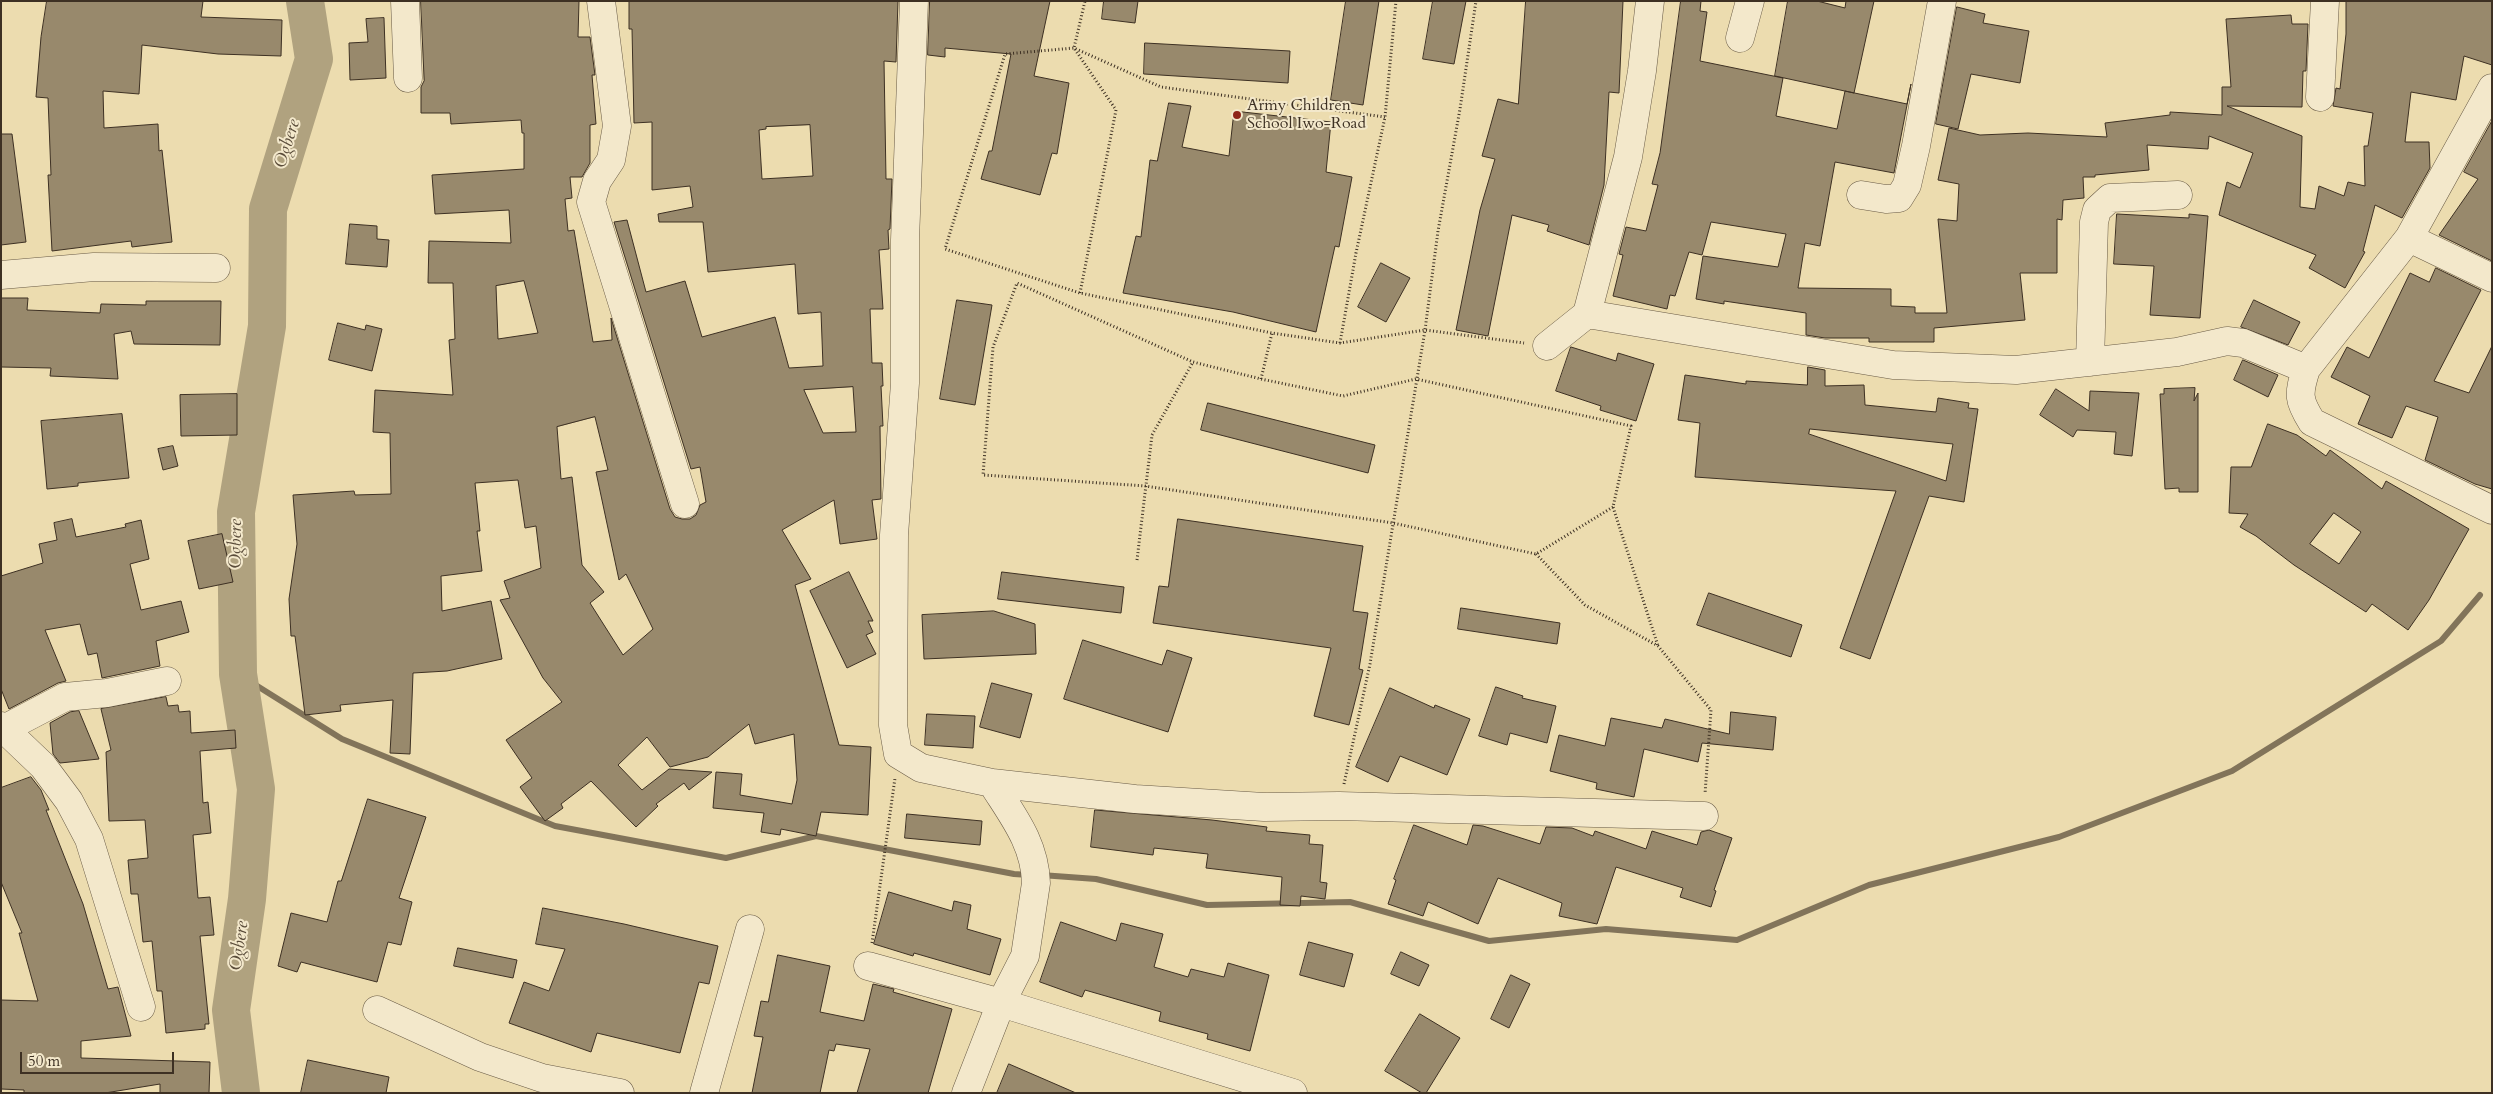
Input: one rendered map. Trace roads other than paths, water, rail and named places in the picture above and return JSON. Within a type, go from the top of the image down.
[{"type":"street","points":[[405,1],[408,78]]},
{"type":"street","points":[[602,1],[617,126],[611,160],[598,181],[591,202],[684,504]]},
{"type":"street","points":[[914,1],[905,240],[905,383],[894,535],[892,725],[898,754],[921,768],[992,782],[1134,799],[1264,807],[1339,806],[1704,816]]},
{"type":"street","points":[[1547,346],[1587,314],[1628,157],[1642,70],[1650,1]]},
{"type":"street","points":[[1740,38],[1750,1]]},
{"type":"street","points":[[1861,195],[1886,199],[1899,198],[1907,185],[1916,146],[1942,1]]},
{"type":"street","points":[[2320,97],[2325,1]]},
{"type":"street","points":[[2492,88],[2409,238],[2306,369],[2300,388],[2301,404],[2312,422],[2492,510]]},
{"type":"street","points":[[2090,362],[2091,272],[2094,222],[2097,210],[2110,198],[2178,195]]},
{"type":"street","points":[[2409,238],[2492,278]]},
{"type":"street","points":[[1,275],[94,267],[216,268]]},
{"type":"street","points":[[1587,314],[1893,365],[2016,370],[2177,352],[2227,340],[2243,343],[2306,369]]},
{"type":"street","points":[[140,1007],[89,839],[70,801],[43,766],[3,727],[65,697],[106,693],[167,681]]},
{"type":"street","points":[[966,1093],[1001,1003],[1025,956],[1036,877],[1028,840],[992,782]]},
{"type":"street","points":[[704,1093],[750,929]]},
{"type":"street","points":[[868,966],[1001,1003],[1293,1093]]},
{"type":"street","points":[[377,1010],[540,1085],[620,1093]]},
{"type":"waterway","name":"Ogbere","points":[[241,1093],[231,1010],[247,899],[256,789],[238,674],[236,512],[267,326],[268,209],[314,59],[305,1]]},
{"type":"waterway","points":[[1041,875],[1096,879],[1207,905],[1350,902],[1489,941],[1606,929],[1737,940],[1869,885],[2059,837],[2232,771],[2441,641],[2480,595]]},
{"type":"waterway","points":[[238,674],[342,739],[555,826],[726,858],[816,836],[1014,874],[1029,875]]},
{"type":"place","name":"Army Children School Iwo-Road","points":[[1237,115]]}]
